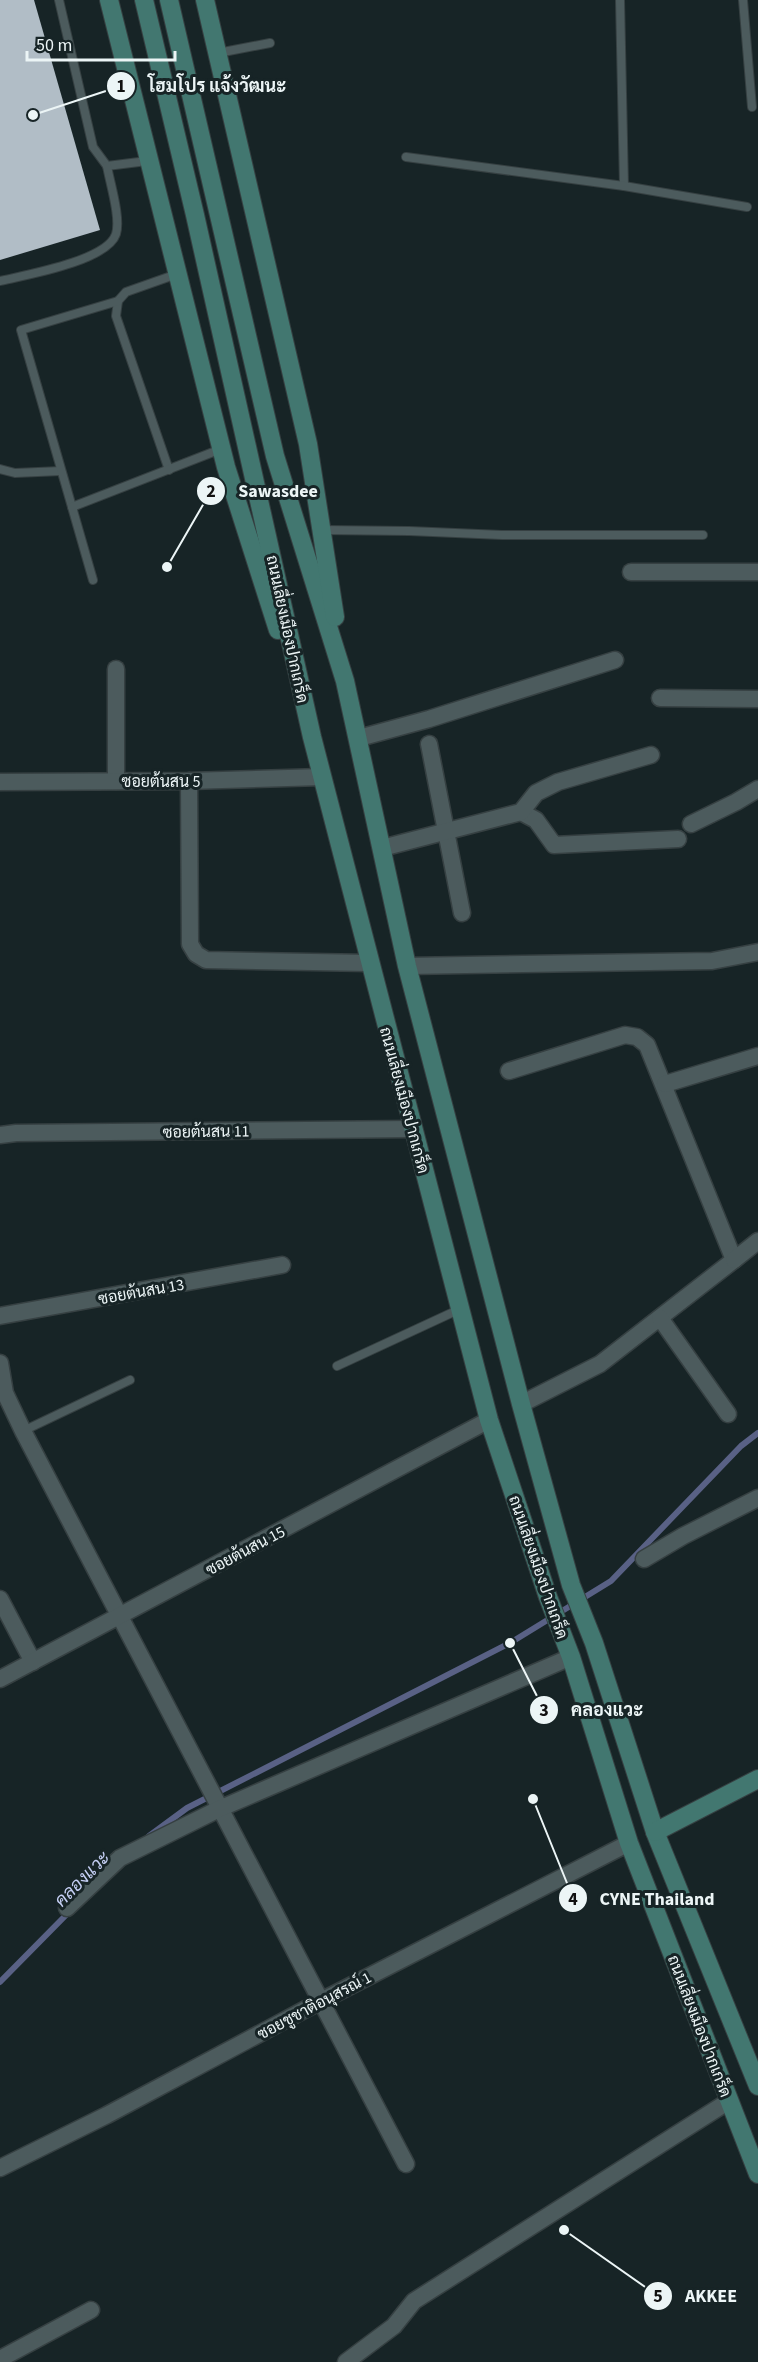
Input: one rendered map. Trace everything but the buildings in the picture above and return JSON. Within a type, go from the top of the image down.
[{"type":"main road","points":[[109,0],[221,449],[312,737]]},
{"type":"main road","name":"ถนนเลี่ยงเมืองปากเกร็ด","points":[[144,0],[195,215],[312,737],[489,1420],[548,1597],[570,1654],[629,1843],[758,2174]]},
{"type":"main road","name":"ถนนเลี่ยงเมืองปากเกร็ด","points":[[169,0],[220,210],[275,456],[345,681],[407,966],[521,1404],[571,1585],[594,1643],[656,1832],[758,2086]]},
{"type":"main road","points":[[205,0],[308,444],[345,681]]},
{"type":"main road","points":[[656,1832],[758,1779]]},
{"type":"street","points":[[631,572],[758,572]]},
{"type":"street","points":[[359,738],[429,719],[615,660]]},
{"type":"street","points":[[116,669],[116,782]]},
{"type":"street","points":[[660,698],[758,699]]},
{"type":"street","points":[[429,744],[462,913]]},
{"type":"street","points":[[382,848],[520,812],[536,793],[558,782],[651,755]]},
{"type":"street","name":"ซอยต้นสน 5","points":[[0,782],[189,781],[322,777]]},
{"type":"street","points":[[189,781],[190,944],[196,954],[206,960],[370,963]]},
{"type":"street","points":[[691,824],[758,789]]},
{"type":"street","points":[[520,812],[536,820],[554,845],[678,839]]},
{"type":"street","points":[[407,966],[712,961],[758,952]]},
{"type":"street","points":[[509,1071],[625,1035],[638,1037],[647,1045],[665,1084],[734,1260]]},
{"type":"street","points":[[665,1084],[758,1056]]},
{"type":"street","name":"ซอยต้นสน 11","points":[[0,1135],[412,1129]]},
{"type":"street","points":[[521,1404],[600,1364],[758,1241]]},
{"type":"street","name":"ซอยต้นสน 13","points":[[0,1316],[282,1265]]},
{"type":"street","points":[[660,1318],[728,1414]]},
{"type":"street","points":[[0,1363],[5,1393],[23,1431],[406,2164]]},
{"type":"street","name":"ซอยต้นสน 15","points":[[0,1679],[121,1617],[489,1420]]},
{"type":"street","points":[[644,1559],[683,1536],[758,1498]]},
{"type":"street","points":[[0,1599],[33,1662]]},
{"type":"street","points":[[66,1908],[120,1858],[218,1806],[570,1654]]},
{"type":"street","name":"ซอยชูชาติอนุสรณ์ 1","points":[[0,2168],[107,2115],[629,1843]]},
{"type":"street","points":[[346,2362],[394,2326],[414,2301],[729,2101]]},
{"type":"street","points":[[0,2359],[91,2310]]},
{"type":"lane","points":[[0,281],[65,266],[110,245],[117,232],[116,211],[107,166],[93,147],[59,0]]},
{"type":"lane","points":[[620,0],[624,186]]},
{"type":"lane","points":[[743,0],[752,107]]},
{"type":"lane","points":[[218,53],[270,43]]},
{"type":"lane","points":[[406,157],[624,186],[747,207]]},
{"type":"lane","points":[[107,166],[149,158]]},
{"type":"lane","points":[[93,580],[21,330],[118,301],[126,292],[178,274]]},
{"type":"lane","points":[[118,301],[116,316],[169,470]]},
{"type":"lane","points":[[72,507],[221,449]]},
{"type":"lane","points":[[0,469],[15,473],[61,471]]},
{"type":"lane","points":[[321,530],[502,535],[703,535]]},
{"type":"lane","points":[[337,1366],[460,1309]]},
{"type":"lane","points":[[23,1431],[130,1380]]},
{"type":"waterway","name":"คลองแวะ","points":[[149,1836],[187,1808],[510,1643],[611,1581],[741,1446],[758,1433]]},
{"type":"waterway","name":"คลองแวะ","points":[[0,1982],[70,1911]]},
{"type":"place","name":"โฮมโปร แจ้งวัฒนะ","points":[[33,115]]},
{"type":"place","name":"Sawasdee","points":[[167,567]]},
{"type":"place","name":"คลองแวะ","points":[[510,1643]]},
{"type":"place","name":"CYNE Thailand","points":[[533,1799]]},
{"type":"place","name":"AKKEE","points":[[564,2230]]}]
